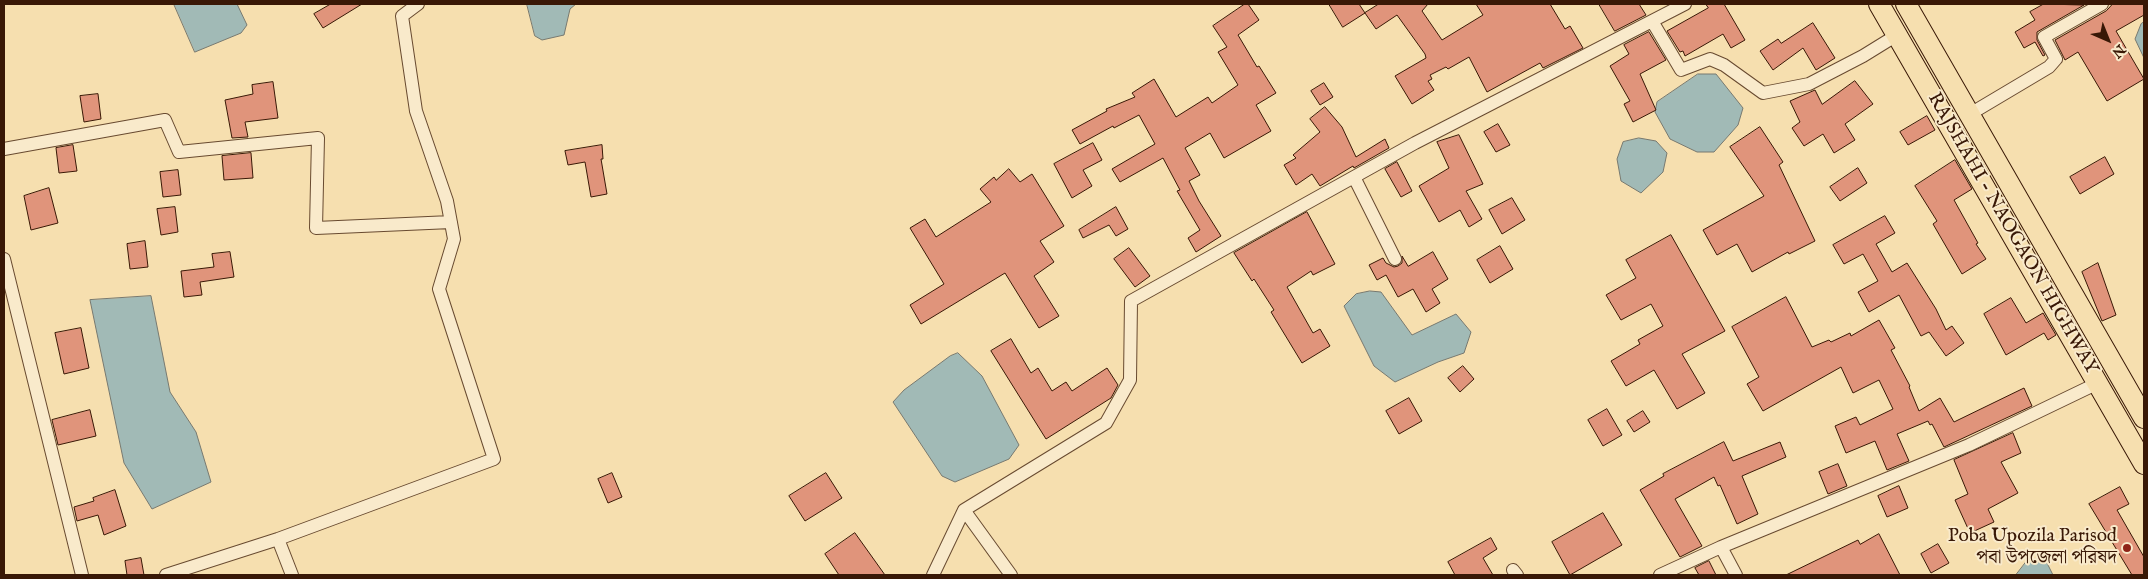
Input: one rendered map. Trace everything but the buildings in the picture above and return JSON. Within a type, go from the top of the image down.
[{"type":"main road","name":"RAJSHAHI - NAOGAON HIGHWAY","points":[[1879,4],[2144,464]]},
{"type":"main road","name":"RAJSHAHI - NAOGAON HIGHWAY","points":[[1906,4],[2144,418]]},
{"type":"street","points":[[166,575],[278,538],[494,459],[439,289],[454,239],[448,201],[416,111],[402,16],[418,4]]},
{"type":"street","points":[[933,575],[964,510],[1106,423],[1130,380],[1131,301],[1415,143],[1684,4]]},
{"type":"street","points":[[1970,114],[2048,68],[2056,59],[2044,37],[2102,4]]},
{"type":"street","points":[[1652,20],[1681,70],[1710,59],[1724,65],[1763,93],[1809,84],[1897,35]]},
{"type":"street","points":[[4,149],[165,120],[179,152],[318,138],[316,228],[451,222]]},
{"type":"street","points":[[1354,177],[1395,259]]},
{"type":"street","points":[[4,259],[82,575]]},
{"type":"street","points":[[1660,575],[1721,546],[1969,445],[2098,383]]},
{"type":"street","points":[[964,510],[1011,575]]},
{"type":"street","points":[[278,538],[292,575]]},
{"type":"street","points":[[1721,546],[1736,575]]},
{"type":"water","points":[[174,4],[237,4],[247,25],[241,33],[195,52]]},
{"type":"water","points":[[527,4],[576,4],[570,9],[564,35],[542,40],[535,36]]},
{"type":"water","points":[[2144,22],[2144,58],[2135,39],[2141,24]]},
{"type":"water","points":[[1698,74],[1716,74],[1743,108],[1738,125],[1714,152],[1697,152],[1670,139],[1655,112],[1657,102]]},
{"type":"water","points":[[1639,138],[1656,141],[1667,153],[1663,172],[1641,193],[1621,181],[1617,159],[1623,142]]},
{"type":"water","points":[[1370,291],[1381,292],[1412,335],[1456,314],[1471,332],[1464,353],[1438,362],[1395,382],[1374,366],[1344,306],[1356,294]]},
{"type":"water","points":[[151,296],[170,392],[196,432],[211,482],[152,509],[124,463],[90,300]]},
{"type":"water","points":[[958,353],[982,376],[1019,445],[1009,459],[955,482],[942,476],[893,402],[904,390],[950,356]]},
{"type":"water","points":[[2030,557],[2047,563],[2053,575],[2016,575]]},
{"type":"place","name":"Poba Upozila Parisod পবা উপজেলা পরিষদ","points":[[2127,548]]}]
